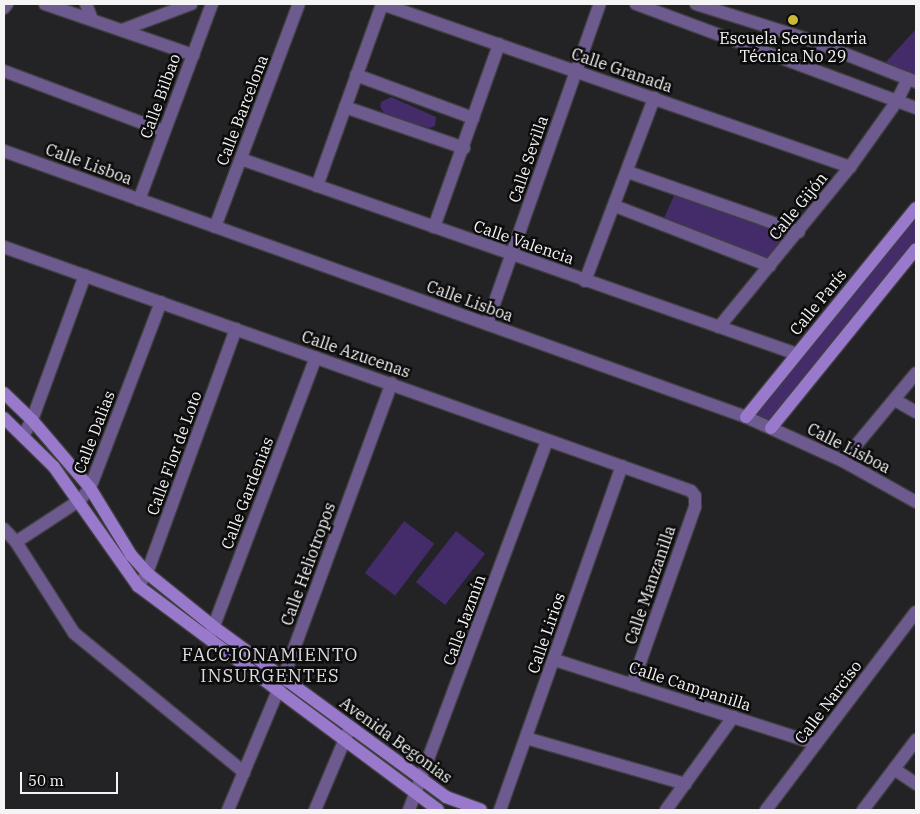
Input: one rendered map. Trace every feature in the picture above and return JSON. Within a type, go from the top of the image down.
[{"type":"street","points":[[4,8],[7,4]]},
{"type":"street","points":[[45,4],[193,55]]},
{"type":"street","points":[[86,4],[92,20]]},
{"type":"street","points":[[122,30],[191,4]]},
{"type":"street","name":"Calle Bilbao","points":[[139,200],[212,4]]},
{"type":"street","name":"Calle Barcelona","points":[[215,227],[299,4]]},
{"type":"street","points":[[317,186],[382,4]]},
{"type":"street","name":"Calle Granada","points":[[382,4],[850,167]]},
{"type":"street","name":"Calle Sevilla","points":[[487,324],[600,4]]},
{"type":"street","points":[[636,4],[916,108]]},
{"type":"street","points":[[696,4],[807,39],[912,80]]},
{"type":"street","points":[[434,227],[464,148],[499,44]]},
{"type":"street","points":[[4,71],[164,131]]},
{"type":"street","points":[[356,75],[473,118]]},
{"type":"street","name":"Calle Gijón","points":[[719,327],[799,232],[850,167],[912,80]]},
{"type":"street","points":[[586,280],[628,172],[654,98]]},
{"type":"street","points":[[345,108],[464,148]]},
{"type":"street","name":"Calle Lisboa","points":[[4,151],[746,417],[843,461],[916,502]]},
{"type":"street","name":"Calle Valencia","points":[[241,159],[797,354]]},
{"type":"street","points":[[628,172],[799,232]]},
{"type":"street","points":[[614,206],[770,266]]},
{"type":"street","name":"Calle París","points":[[746,417],[916,208]]},
{"type":"street","name":"Calle Azucenas","points":[[4,247],[684,488],[695,496]]},
{"type":"street","points":[[772,428],[916,249]]},
{"type":"street","points":[[23,436],[32,420],[85,275]]},
{"type":"street","name":"Calle Dalias","points":[[16,542],[80,500],[90,488],[161,302]]},
{"type":"street","name":"Calle Flor de Loto","points":[[138,586],[148,573],[236,329]]},
{"type":"street","name":"Calle Gardenias","points":[[208,640],[316,357]]},
{"type":"street","points":[[843,461],[916,373]]},
{"type":"street","name":"Calle Heliotropos","points":[[228,810],[284,676],[392,383]]},
{"type":"street","name":"Avenida Begonias","points":[[4,393],[32,420],[90,488],[131,555],[148,573],[214,627],[284,676],[446,797],[481,810]]},
{"type":"street","points":[[894,400],[916,412]]},
{"type":"street","name":"Avenida Begonias","points":[[4,418],[54,467],[80,500],[138,586],[277,692],[438,810]]},
{"type":"street","name":"Calle Jazmín","points":[[409,810],[423,780],[547,440]]},
{"type":"street","name":"Calle Lirios","points":[[500,810],[622,466]]},
{"type":"street","name":"Calle Manzanilla","points":[[632,685],[695,507],[695,496]]},
{"type":"street","points":[[4,529],[16,542],[74,633],[244,772]]},
{"type":"street","name":"Calle Narciso","points":[[766,810],[916,612]]},
{"type":"street","name":"Calle Campanilla","points":[[554,660],[816,744]]},
{"type":"street","points":[[666,810],[734,717]]},
{"type":"street","points":[[315,810],[350,727]]},
{"type":"street","points":[[526,738],[685,784]]},
{"type":"street","points":[[863,810],[916,740]]},
{"type":"street","points":[[894,769],[916,784]]},
{"type":"shaded area","points":[[916,29],[916,76],[884,64]]},
{"type":"shaded area","points":[[391,97],[436,117],[435,126],[430,128],[386,116],[380,107],[381,102]]},
{"type":"shaded area","points":[[677,189],[797,232],[770,265],[673,226],[664,218]]},
{"type":"shaded area","points":[[916,213],[916,249],[771,428],[746,417]]},
{"type":"shaded area","points":[[404,521],[434,544],[395,596],[365,573]]},
{"type":"shaded area","points":[[456,531],[485,554],[445,605],[416,582]]},
{"type":"place","name":"Escuela Secundaria Técnica No 29","points":[[793,20]]},
{"type":"district","name":"FACCIONAMIENTO INSURGENTES","points":[[270,666]]}]
